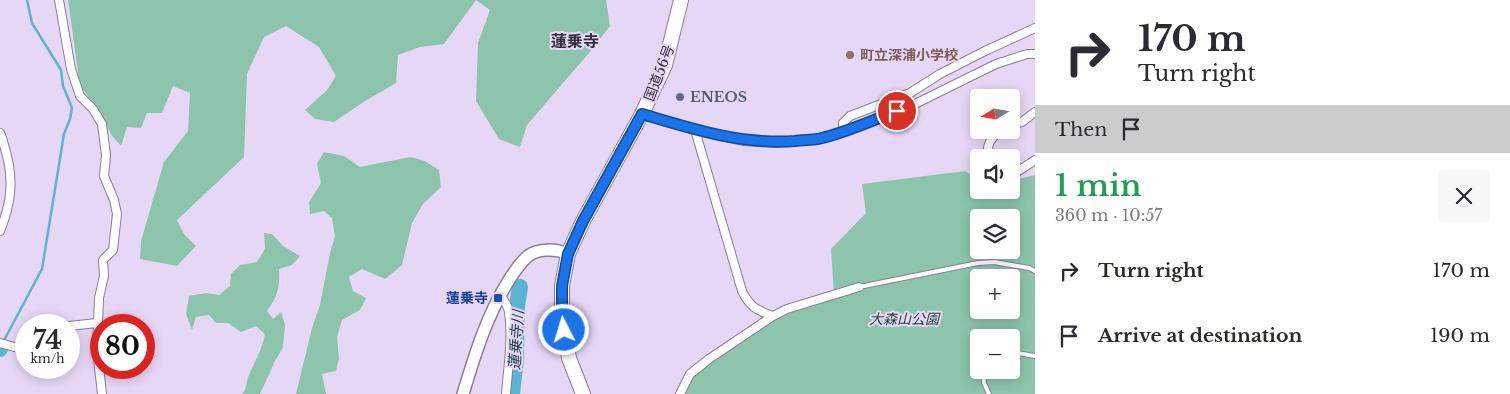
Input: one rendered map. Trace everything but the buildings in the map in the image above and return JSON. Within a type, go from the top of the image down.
[{"type":"highway","name":"国道56号","points":[[584,394],[569,358],[562,317],[562,286],[568,254],[583,221],[642,114],[665,64],[681,0]]},
{"type":"main road","points":[[463,394],[476,351],[490,315],[514,272],[529,255],[548,250],[568,254]]},
{"type":"street","points":[[59,0],[71,69],[80,96],[93,109],[102,124],[106,154],[104,176],[114,200],[117,214],[114,250],[102,260],[104,276],[98,314]]},
{"type":"street","points":[[843,132],[843,124],[850,116],[910,93],[940,74],[1035,28]]},
{"type":"street","points":[[642,114],[695,130],[744,140],[776,142],[816,139],[843,132],[915,104],[996,64],[1027,54],[1035,54]]},
{"type":"street","points":[[1020,123],[1035,112]]},
{"type":"street","points":[[695,130],[742,291],[749,304],[773,316]]},
{"type":"street","points":[[0,133],[9,163],[12,188],[7,214],[0,231]]},
{"type":"street","points":[[1020,170],[1035,160]]},
{"type":"street","points":[[680,394],[690,374],[773,316],[786,309],[859,287]]},
{"type":"street","points":[[500,295],[508,311],[510,352],[506,394]]},
{"type":"street","points":[[0,343],[15,347]]},
{"type":"street","points":[[100,379],[102,394]]},
{"type":"lane","points":[[859,287],[986,262],[1029,268],[1035,271]]},
{"type":"lane","points":[[1020,354],[1035,356]]},
{"type":"lane","points":[[984,379],[989,394]]},
{"type":"green space","points":[[68,0],[476,0],[444,44],[420,47],[398,55],[396,83],[334,122],[315,119],[305,110],[327,90],[336,76],[319,47],[286,26],[264,37],[247,74],[244,157],[177,220],[184,234],[196,246],[177,266],[140,259],[141,241],[164,162],[188,131],[190,93],[173,86],[162,113],[147,113],[141,128],[127,127],[121,146],[112,136],[98,109],[80,86]]},
{"type":"green space","points":[[476,0],[606,0],[610,26],[527,125],[520,147],[499,139],[476,101],[478,43],[490,10]]},
{"type":"green space","points":[[324,152],[344,156],[360,167],[410,157],[425,161],[439,170],[441,187],[423,204],[412,223],[402,265],[385,279],[362,269],[349,277],[353,291],[366,298],[360,310],[342,320],[337,337],[339,359],[336,371],[322,374],[326,394],[296,394],[312,328],[320,305],[335,236],[332,218],[324,211],[310,214],[309,202],[321,183],[317,164]]},
{"type":"green space","name":"大森山公園","points":[[965,171],[970,174],[970,199],[1020,199],[1020,179],[1035,175],[1035,394],[680,394],[690,374],[773,316],[834,294],[831,249],[866,213],[862,184]]},
{"type":"green space","points":[[264,233],[272,234],[283,246],[300,256],[292,265],[279,269],[278,291],[267,311],[273,319],[281,312],[285,325],[283,347],[260,394],[242,394],[265,334],[256,326],[241,332],[228,323],[216,323],[209,315],[196,317],[192,330],[186,314],[189,296],[206,293],[219,295],[230,286],[231,274],[240,265],[257,262],[265,249]]},
{"type":"waterway","points":[[0,348],[42,269],[64,134],[72,108],[63,86],[61,70],[32,23],[27,0]]},
{"type":"waterway","name":"蓮乗寺川","points":[[512,394],[516,358],[517,306],[520,287]]},
{"type":"place","name":"町立深浦小学校","points":[[850,55]]},
{"type":"place","name":"ENEOS","points":[[680,97]]},
{"type":"place","name":"蓮乗寺","points":[[498,298]]},
{"type":"district","name":"蓮乗寺","points":[[575,41]]},
{"type":"route","points":[[564,330],[562,286],[568,254],[583,221],[642,114],[695,130],[744,140],[776,142],[816,139],[843,132],[897,111]]}]
